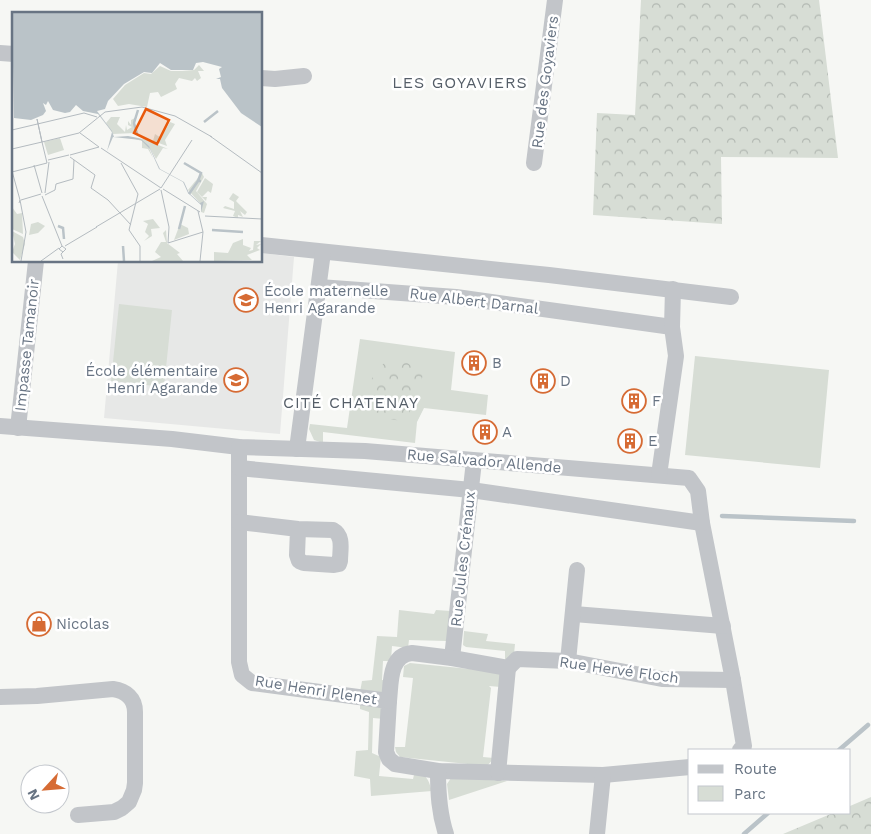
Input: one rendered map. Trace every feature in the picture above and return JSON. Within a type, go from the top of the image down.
[{"type":"street","name":"Rue des Goyaviers","points":[[534,163],[555,0]]},
{"type":"street","points":[[262,78],[275,79],[304,76]]},
{"type":"street","points":[[262,245],[549,275],[731,297]]},
{"type":"street","points":[[297,449],[323,252]]},
{"type":"street","name":"Impasse Tamanoir","points":[[18,428],[36,262]]},
{"type":"street","name":"Rue Albert Darnal","points":[[319,287],[456,297],[672,327]]},
{"type":"street","points":[[659,475],[676,356],[672,327],[673,290]]},
{"type":"street","name":"Rue Salvador Allende","points":[[0,426],[172,439],[239,447],[365,451],[689,478],[698,491],[702,523],[733,680],[744,746],[741,749]]},
{"type":"street","name":"Rue Henri Plenet","points":[[239,447],[239,662],[242,675],[252,683],[389,701],[385,748],[389,759],[400,766],[438,771]]},
{"type":"street","name":"Rue Jules Crénaux","points":[[452,658],[474,460]]},
{"type":"street","points":[[239,468],[471,490],[702,523]]},
{"type":"street","points":[[239,522],[298,529]]},
{"type":"street","points":[[568,661],[577,570]]},
{"type":"street","points":[[574,614],[723,626]]},
{"type":"street","points":[[389,701],[392,670],[398,659],[406,653],[412,652],[508,668],[498,773]]},
{"type":"street","name":"Rue Hervé Floch","points":[[508,668],[518,659],[568,661],[662,679],[733,680]]},
{"type":"street","points":[[0,697],[37,696],[113,689],[124,691],[131,698],[136,712],[132,796],[126,805],[118,810],[78,815]]},
{"type":"street","points":[[446,834],[441,819],[438,771],[603,775],[688,767]]},
{"type":"street","points":[[598,834],[603,775]]},
{"type":"shaded area","points":[[262,253],[294,257],[280,434],[104,418],[118,262],[262,262]]},
{"type":"green space","points":[[641,0],[819,0],[838,158],[721,157],[722,224],[593,215],[597,113],[635,115]]},
{"type":"green space","points":[[119,304],[172,310],[164,387],[111,381]]},
{"type":"green space","points":[[360,339],[455,352],[451,390],[488,395],[486,415],[424,408],[417,422],[415,443],[323,432],[323,443],[314,440],[309,429],[310,424],[347,428]]},
{"type":"green space","points":[[695,356],[829,370],[820,468],[685,455]]},
{"type":"green space","points":[[395,358],[401,358],[423,374],[418,395],[405,421],[365,417],[363,390],[384,363]]},
{"type":"green space","points":[[399,610],[434,614],[436,610],[451,611],[447,641],[409,640],[408,648],[392,646],[391,661],[383,661],[382,680],[389,680],[386,693],[360,692],[362,681],[372,680],[377,636],[397,637]]},
{"type":"green space","points":[[464,631],[488,634],[486,641],[515,644],[514,654],[505,659],[505,651],[466,647],[463,645]]},
{"type":"green space","points":[[410,663],[500,672],[501,687],[489,686],[491,688],[483,757],[494,758],[487,766],[400,757],[396,752],[395,747],[405,747],[413,678],[403,677],[404,666]]},
{"type":"green space","points":[[360,703],[381,707],[384,719],[373,718],[372,753],[381,757],[379,776],[413,779],[415,771],[427,778],[432,791],[371,796],[370,779],[354,776],[356,751],[368,750],[369,712],[360,709]]},
{"type":"green space","points":[[458,775],[507,781],[449,800],[447,784],[451,778]]},
{"type":"green space","points":[[871,797],[871,834],[783,834],[831,814],[851,814],[851,806]]},
{"type":"waterway","points":[[722,516],[854,521]]},
{"type":"waterway","points":[[840,749],[868,725]]},
{"type":"waterway","points":[[744,834],[767,814]]},
{"type":"place","name":"École maternelle Henri Agarande","points":[[246,300]]},
{"type":"place","name":"B","points":[[474,363]]},
{"type":"place","name":"École élémentaire Henri Agarande","points":[[236,380]]},
{"type":"place","name":"D","points":[[543,381]]},
{"type":"place","name":"F","points":[[634,401]]},
{"type":"place","name":"A","points":[[485,432]]},
{"type":"place","name":"E","points":[[630,441]]},
{"type":"place","name":"Nicolas","points":[[39,624]]},
{"type":"district","name":"LES GOYAVIERS","points":[[460,82]]},
{"type":"district","name":"CITÉ CHATENAY","points":[[351,402]]}]
